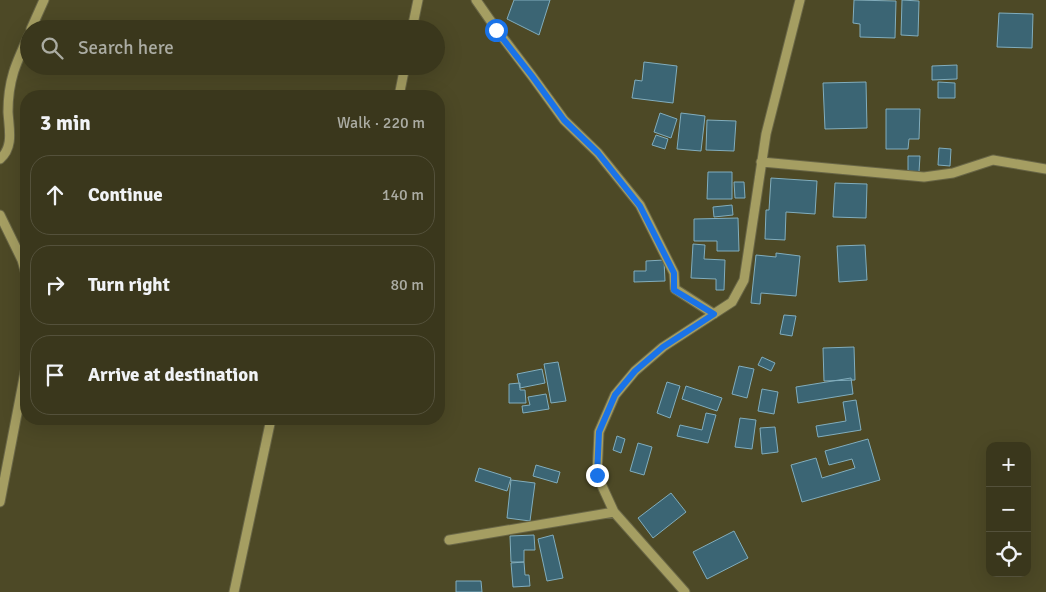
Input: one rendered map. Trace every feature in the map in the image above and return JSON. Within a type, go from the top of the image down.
[{"type":"street","points":[[35,20],[44,0]]},
{"type":"street","points":[[414,20],[418,0]]},
{"type":"street","points":[[476,0],[496,30],[564,120],[598,153],[640,206],[674,273],[674,290],[714,314]]},
{"type":"street","points":[[685,592],[614,512],[597,475],[599,432],[615,395],[635,371],[663,347],[732,302],[744,280],[766,134],[800,0]]},
{"type":"street","points":[[0,159],[7,152],[9,140],[9,89],[12,73],[20,55]]},
{"type":"street","points":[[399,90],[403,75]]},
{"type":"street","points":[[761,162],[924,177],[953,173],[993,160],[1046,168]]},
{"type":"street","points":[[0,215],[20,256]]},
{"type":"street","points":[[0,502],[20,398]]},
{"type":"street","points":[[234,592],[270,425]]},
{"type":"street","points":[[449,540],[614,512]]},
{"type":"building","points":[[514,0],[550,0],[539,35],[507,19]]},
{"type":"building","points":[[854,0],[896,1],[895,38],[860,37],[860,24],[853,23]]},
{"type":"building","points":[[902,0],[919,1],[918,36],[901,35]]},
{"type":"building","points":[[999,13],[1033,14],[1032,48],[997,47]]},
{"type":"building","points":[[644,62],[677,66],[673,103],[632,98],[635,80],[642,81]]},
{"type":"building","points":[[957,65],[957,79],[932,80],[932,66]]},
{"type":"building","points":[[866,82],[867,128],[825,129],[823,83]]},
{"type":"building","points":[[938,82],[955,83],[955,98],[938,98]]},
{"type":"building","points":[[886,109],[920,109],[919,139],[909,139],[908,149],[886,149]]},
{"type":"building","points":[[660,113],[677,119],[671,138],[654,132]]},
{"type":"building","points":[[681,113],[705,116],[701,151],[677,149]]},
{"type":"building","points":[[707,120],[736,121],[734,151],[706,150]]},
{"type":"building","points":[[656,135],[668,139],[665,149],[652,145]]},
{"type":"building","points":[[939,148],[951,149],[950,166],[938,165]]},
{"type":"building","points":[[908,156],[920,156],[919,172],[908,171]]},
{"type":"building","points":[[708,172],[732,172],[732,199],[707,199]]},
{"type":"building","points":[[771,178],[817,181],[815,214],[786,212],[785,240],[765,239],[766,210],[769,210]]},
{"type":"building","points":[[734,182],[744,182],[745,198],[735,198]]},
{"type":"building","points":[[835,183],[867,184],[866,218],[833,217]]},
{"type":"building","points":[[732,205],[733,215],[714,217],[713,207]]},
{"type":"building","points":[[738,218],[739,251],[717,251],[717,241],[694,241],[694,219]]},
{"type":"building","points":[[693,244],[705,245],[704,259],[725,260],[724,290],[716,290],[716,279],[691,278]]},
{"type":"building","points":[[865,245],[867,280],[839,282],[837,246]]},
{"type":"building","points":[[776,253],[800,256],[796,296],[761,293],[760,304],[751,303],[756,255],[776,257]]},
{"type":"building","points":[[664,260],[665,281],[634,282],[634,271],[646,271],[646,261]]},
{"type":"building","points":[[784,315],[796,316],[792,336],[780,334]]},
{"type":"building","points":[[854,347],[855,380],[824,381],[823,348]]},
{"type":"building","points":[[762,357],[775,363],[771,371],[758,365]]},
{"type":"building","points":[[558,362],[566,401],[551,403],[544,364]]},
{"type":"building","points":[[739,366],[754,369],[747,398],[732,394]]},
{"type":"building","points":[[542,369],[545,383],[520,388],[517,374]]},
{"type":"building","points":[[851,378],[853,394],[798,403],[796,387]]},
{"type":"building","points":[[667,382],[680,386],[670,418],[657,413]]},
{"type":"building","points":[[520,383],[520,390],[525,390],[526,403],[509,403],[509,384]]},
{"type":"building","points":[[686,386],[722,398],[717,411],[682,399]]},
{"type":"building","points":[[762,389],[778,392],[774,414],[758,411]]},
{"type":"building","points":[[546,394],[549,409],[523,413],[522,406],[530,405],[528,397]]},
{"type":"building","points":[[856,400],[861,430],[818,437],[816,426],[846,421],[843,402]]},
{"type":"building","points":[[706,413],[716,415],[708,443],[677,436],[680,425],[702,430]]},
{"type":"building","points":[[740,418],[756,420],[752,449],[735,447]]},
{"type":"building","points":[[775,427],[778,452],[762,454],[760,428]]},
{"type":"building","points":[[617,436],[625,439],[621,453],[613,450]]},
{"type":"building","points":[[868,439],[880,480],[802,502],[791,465],[816,458],[822,478],[855,468],[852,459],[829,465],[825,451]]},
{"type":"building","points":[[638,443],[652,447],[644,475],[630,471]]},
{"type":"building","points":[[536,465],[560,472],[557,483],[533,476]]},
{"type":"building","points":[[479,468],[511,478],[507,491],[475,481]]},
{"type":"building","points":[[511,480],[535,483],[530,521],[507,518]]},
{"type":"building","points":[[671,493],[686,512],[653,538],[638,518]]},
{"type":"building","points":[[734,531],[748,558],[707,579],[693,552]]},
{"type":"building","points":[[534,535],[535,550],[524,550],[524,562],[511,562],[510,536]]},
{"type":"building","points":[[553,535],[563,578],[547,581],[538,539]]},
{"type":"building","points":[[524,562],[525,575],[529,575],[530,586],[513,587],[511,563]]},
{"type":"building","points":[[456,581],[481,581],[482,592],[456,592]]},
{"type":"route","points":[[496,30],[564,120],[598,153],[640,206],[652,226],[674,273],[674,290],[714,314],[663,347],[635,371],[615,395],[599,432],[597,475]]}]
